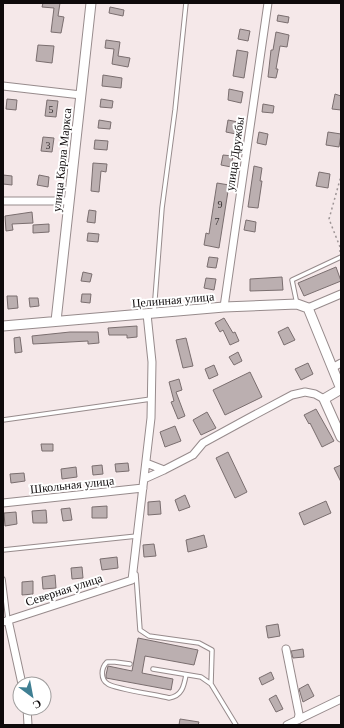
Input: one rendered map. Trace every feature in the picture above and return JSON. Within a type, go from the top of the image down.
[{"type":"street","name":"улица Карла Маркса","points":[[56,320],[91,3]]},
{"type":"street","name":"улица Дружбы","points":[[224,307],[268,3]]},
{"type":"street","points":[[3,86],[81,95]]},
{"type":"street","points":[[3,201],[69,201]]},
{"type":"street","points":[[324,399],[341,389],[308,308],[341,294]]},
{"type":"street","name":"Целинная улица","points":[[3,326],[56,320],[150,314],[224,307],[297,304],[308,308]]},
{"type":"street","points":[[134,560],[151,418],[152,362],[150,314]]},
{"type":"street","points":[[332,368],[341,363]]},
{"type":"street","points":[[144,479],[193,455],[203,444],[247,419],[292,395],[305,392],[315,394],[324,399],[341,437]]},
{"type":"street","points":[[146,464],[164,470]]},
{"type":"street","name":"Школьная улица","points":[[3,503],[143,488]]},
{"type":"street","name":"Северная улица","points":[[6,621],[132,580],[134,560]]},
{"type":"street","points":[[6,621],[20,676]]},
{"type":"street","points":[[286,649],[299,714],[298,720]]},
{"type":"street","points":[[287,725],[341,700]]},
{"type":"lane","points":[[150,314],[175,110],[186,3]]},
{"type":"lane","points":[[297,304],[292,280],[341,257]]},
{"type":"lane","points":[[3,420],[152,400]]},
{"type":"lane","points":[[3,550],[137,536]]},
{"type":"lane","points":[[134,560],[140,630],[149,636],[199,643],[212,650],[211,684]]},
{"type":"lane","points":[[3,578],[6,621]]},
{"type":"lane","points":[[130,664],[107,662],[104,665],[102,673],[104,679],[108,684],[119,688],[169,698],[175,697],[183,688],[186,674]]},
{"type":"lane","points":[[153,669],[201,677],[211,684],[236,725]]},
{"type":"path","points":[[341,176],[329,219],[340,247],[341,257]]},
{"type":"building","points":[[43,3],[60,3],[58,16],[64,17],[61,33],[51,32],[54,8],[42,7]]},
{"type":"building","points":[[110,7],[124,10],[123,16],[109,13]]},
{"type":"building","points":[[278,15],[289,17],[288,23],[277,21]]},
{"type":"building","points":[[240,29],[250,31],[248,41],[238,39]]},
{"type":"building","points":[[276,32],[289,35],[287,47],[280,46],[276,78],[268,77],[271,50],[273,50]]},
{"type":"building","points":[[106,40],[120,42],[118,56],[130,58],[128,67],[112,64],[114,49],[105,48]]},
{"type":"building","points":[[38,45],[54,46],[52,63],[36,61]]},
{"type":"building","points":[[237,50],[248,52],[244,78],[233,76]]},
{"type":"building","points":[[103,75],[122,78],[121,88],[102,86]]},
{"type":"building","points":[[229,89],[243,92],[241,103],[228,100]]},
{"type":"building","points":[[335,94],[341,96],[341,110],[332,109]]},
{"type":"building","points":[[7,99],[17,100],[16,110],[6,109]]},
{"type":"building","points":[[101,99],[113,101],[112,108],[100,107]]},
{"type":"building","points":[[47,100],[58,101],[56,117],[45,116]]},
{"type":"building","points":[[263,104],[274,106],[273,113],[262,112]]},
{"type":"building","points":[[99,120],[111,122],[110,129],[98,128]]},
{"type":"building","points":[[228,120],[238,122],[236,134],[226,132]]},
{"type":"building","points":[[259,132],[268,134],[266,145],[257,143]]},
{"type":"building","points":[[328,132],[341,134],[339,147],[326,145]]},
{"type":"building","points":[[43,137],[54,138],[52,152],[41,151]]},
{"type":"building","points":[[95,140],[108,141],[107,150],[94,149]]},
{"type":"building","points":[[223,155],[233,156],[231,167],[221,165]]},
{"type":"building","points":[[93,163],[107,164],[106,172],[101,171],[99,192],[91,191]]},
{"type":"building","points":[[254,166],[262,168],[260,181],[262,181],[258,208],[248,207]]},
{"type":"building","points":[[319,172],[330,174],[328,188],[316,186]]},
{"type":"building","points":[[3,175],[12,176],[12,185],[3,184]]},
{"type":"building","points":[[39,175],[49,177],[48,187],[37,185]]},
{"type":"building","points":[[217,183],[229,185],[219,248],[204,245],[206,233],[209,234]]},
{"type":"building","points":[[89,210],[96,211],[95,223],[87,222]]},
{"type":"building","points":[[32,212],[33,223],[12,224],[13,230],[6,231],[5,216]]},
{"type":"building","points":[[246,220],[256,222],[255,232],[244,230]]},
{"type":"building","points":[[49,224],[49,232],[33,233],[33,225]]},
{"type":"building","points":[[88,233],[99,234],[98,242],[87,241]]},
{"type":"building","points":[[209,257],[218,258],[216,268],[207,267]]},
{"type":"building","points":[[336,267],[341,281],[304,296],[298,283]]},
{"type":"building","points":[[83,272],[92,274],[90,282],[81,281]]},
{"type":"building","points":[[282,277],[283,290],[250,291],[250,279]]},
{"type":"building","points":[[206,278],[216,279],[214,290],[204,288]]},
{"type":"building","points":[[82,294],[91,294],[90,303],[81,302]]},
{"type":"building","points":[[7,296],[17,296],[18,308],[8,309]]},
{"type":"building","points":[[29,298],[38,298],[39,306],[30,307]]},
{"type":"building","points":[[224,318],[233,333],[235,332],[239,341],[230,345],[223,330],[220,332],[215,323]]},
{"type":"building","points":[[137,326],[137,337],[127,338],[127,335],[109,335],[108,328]]},
{"type":"building","points":[[288,327],[295,340],[284,345],[278,332]]},
{"type":"building","points":[[70,332],[98,332],[99,343],[88,344],[88,341],[33,344],[32,336]]},
{"type":"building","points":[[20,337],[22,352],[15,353],[14,338]]},
{"type":"building","points":[[186,338],[193,366],[183,368],[176,340]]},
{"type":"building","points":[[238,352],[242,361],[234,365],[229,357]]},
{"type":"building","points":[[308,363],[313,374],[301,380],[295,369]]},
{"type":"building","points":[[214,365],[218,375],[209,379],[205,369]]},
{"type":"building","points":[[250,372],[262,397],[225,415],[213,390]]},
{"type":"building","points":[[179,379],[182,390],[176,392],[185,416],[178,419],[171,402],[174,401],[169,382]]},
{"type":"building","points":[[316,409],[334,441],[322,447],[310,423],[309,424],[304,415]]},
{"type":"building","points":[[207,412],[216,428],[201,435],[193,420]]},
{"type":"building","points":[[175,426],[181,441],[165,447],[160,432]]},
{"type":"building","points":[[41,444],[53,444],[53,451],[42,451]]},
{"type":"building","points":[[228,452],[247,492],[235,498],[216,458]]},
{"type":"building","points":[[128,463],[129,471],[116,472],[115,464]]},
{"type":"building","points":[[102,465],[103,474],[93,475],[92,466]]},
{"type":"building","points":[[341,465],[341,482],[334,468]]},
{"type":"building","points":[[76,467],[77,477],[62,479],[61,469]]},
{"type":"building","points":[[24,473],[25,481],[11,483],[10,474]]},
{"type":"building","points":[[185,495],[190,507],[179,511],[175,500]]},
{"type":"building","points":[[160,501],[161,514],[148,515],[148,502]]},
{"type":"building","points":[[326,501],[331,513],[304,525],[299,513]]},
{"type":"building","points":[[107,506],[107,518],[92,518],[92,507]]},
{"type":"building","points":[[70,508],[72,520],[63,521],[61,509]]},
{"type":"building","points":[[46,510],[47,523],[33,523],[32,511]]},
{"type":"building","points":[[16,512],[17,524],[5,526],[4,513]]},
{"type":"building","points":[[204,535],[207,547],[188,552],[186,540]]},
{"type":"building","points":[[154,544],[156,556],[144,557],[143,545]]},
{"type":"building","points":[[117,557],[118,568],[102,570],[100,559]]},
{"type":"building","points":[[82,567],[83,578],[72,579],[71,568]]},
{"type":"building","points":[[55,575],[56,588],[43,589],[42,577]]},
{"type":"building","points":[[33,581],[33,594],[22,595],[22,582]]},
{"type":"building","points":[[278,624],[280,636],[268,638],[266,626]]},
{"type":"building","points":[[138,638],[198,650],[194,665],[145,656],[142,673],[173,679],[171,690],[106,678],[108,666],[132,671]]},
{"type":"building","points":[[303,649],[304,657],[293,658],[291,651]]},
{"type":"building","points":[[271,672],[274,679],[262,685],[259,678]]},
{"type":"building","points":[[308,684],[314,696],[303,702],[299,689]]},
{"type":"building","points":[[276,695],[283,709],[276,712],[269,699]]},
{"type":"building","points":[[180,719],[199,722],[198,725],[179,725]]}]
